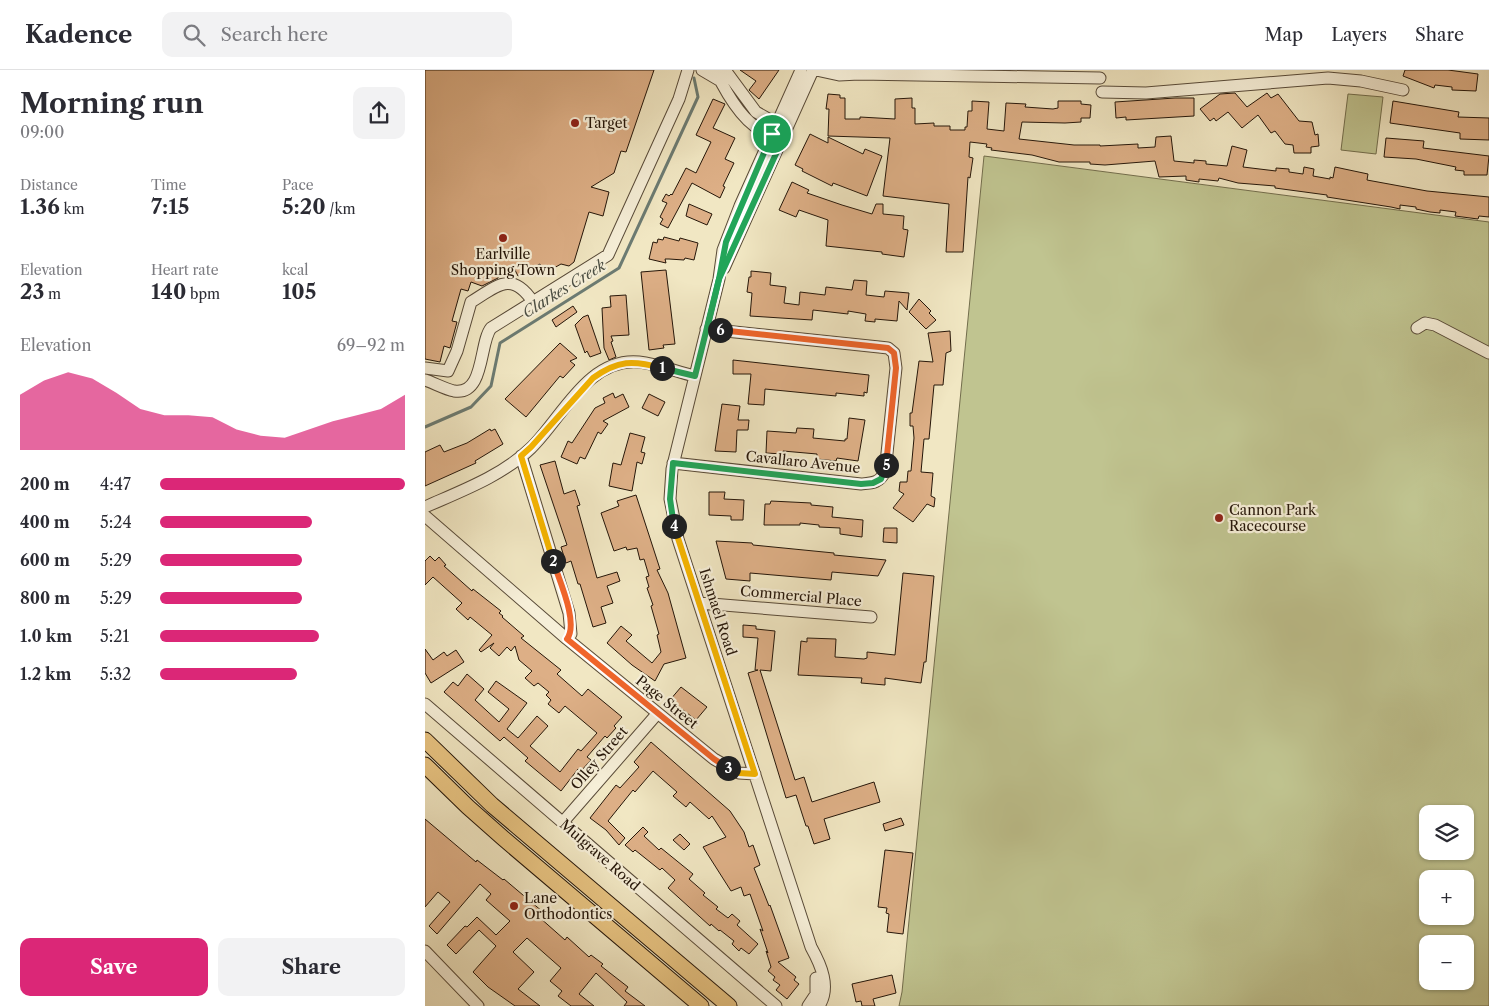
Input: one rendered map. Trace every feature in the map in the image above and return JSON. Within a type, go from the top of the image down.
[{"type":"main road","points":[[425,740],[475,789],[729,1006]]},
{"type":"main road","points":[[425,765],[496,832],[701,1006]]},
{"type":"street","points":[[425,380],[455,391],[466,389],[477,377],[490,330],[608,255],[675,110],[688,70]]},
{"type":"street","points":[[702,70],[719,73],[758,114],[775,129],[785,134]]},
{"type":"street","name":"Ishmael Road","points":[[801,70],[726,242],[719,279],[673,463],[670,492],[672,516],[699,603],[811,947],[818,960],[825,984],[825,994],[819,1006]]},
{"type":"street","points":[[815,70],[839,76],[859,74],[1046,74],[1099,78]]},
{"type":"street","name":"Ishmael Road","points":[[719,279],[815,70]]},
{"type":"street","points":[[844,70],[859,74]]},
{"type":"street","points":[[1102,92],[1146,93],[1328,78],[1361,81],[1403,90]]},
{"type":"street","points":[[425,368],[448,371],[457,351],[471,302],[500,284],[506,283],[524,289],[533,302]]},
{"type":"street","points":[[1417,328],[1425,323],[1435,325],[1489,353]]},
{"type":"street","name":"Cavallaro Avenue","points":[[673,463],[861,484],[873,483],[881,479],[885,472],[896,368],[894,353],[888,348],[707,329]]},
{"type":"street","points":[[425,507],[481,481],[521,456],[593,378],[604,370],[623,363],[641,362],[695,376]]},
{"type":"street","points":[[521,456],[569,613],[571,634],[567,639]]},
{"type":"street","name":"Page Street","points":[[425,516],[567,639],[722,765],[739,773],[755,774]]},
{"type":"street","name":"Commercial Place","points":[[699,603],[871,617]]},
{"type":"street","name":"Mulgrave Road","points":[[425,704],[776,1006]]},
{"type":"street","name":"Olley Street","points":[[563,822],[657,714]]},
{"type":"street","name":"Ishmael Road","points":[[809,1006],[815,998],[817,990],[811,962],[811,947]]},
{"type":"street","points":[[425,951],[478,1006]]},
{"type":"green space","points":[[1348,94],[1383,97],[1376,154],[1341,150]]},
{"type":"green space","name":"Cannon Park Racecourse","points":[[984,156],[1489,222],[1489,1006],[899,1006],[902,992]]},
{"type":"building","name":"Earlville Shopping Town","points":[[425,70],[654,70],[626,152],[621,151],[614,173],[591,187],[609,192],[603,216],[589,212],[574,262],[569,266],[561,264],[545,273],[540,264],[518,276],[513,266],[508,268],[501,266],[498,278],[482,286],[471,282],[468,291],[461,289],[452,321],[457,322],[450,348],[444,346],[440,362],[425,359]]},
{"type":"building","points":[[740,70],[779,70],[759,99],[749,90],[756,81]]},
{"type":"building","points":[[1405,70],[1448,70],[1478,74],[1476,91],[1452,90],[1452,87],[1435,85],[1434,88],[1403,76]]},
{"type":"building","points":[[1235,93],[1247,107],[1267,93],[1271,98],[1278,94],[1299,121],[1312,122],[1315,135],[1318,134],[1319,146],[1311,147],[1311,153],[1294,153],[1293,145],[1285,144],[1275,131],[1271,133],[1258,115],[1242,128],[1228,112],[1216,121],[1214,118],[1210,121],[1200,109],[1220,94]]},
{"type":"building","points":[[828,94],[840,95],[840,98],[845,98],[845,119],[860,119],[860,117],[895,119],[895,99],[912,98],[912,108],[915,108],[915,124],[934,123],[934,126],[950,126],[950,130],[965,130],[965,127],[967,127],[968,111],[972,111],[972,101],[989,102],[987,129],[1004,131],[1006,103],[1026,104],[1025,107],[1053,109],[1058,108],[1058,101],[1081,101],[1081,104],[1091,105],[1090,118],[1081,118],[1081,122],[1065,123],[1022,122],[1019,139],[1074,145],[1138,144],[1138,148],[1155,147],[1156,137],[1171,136],[1174,161],[1194,163],[1194,160],[1206,161],[1206,164],[1227,166],[1232,146],[1247,150],[1243,167],[1276,171],[1276,168],[1289,169],[1289,172],[1303,174],[1304,167],[1314,169],[1313,176],[1330,179],[1330,177],[1333,178],[1335,167],[1368,174],[1367,180],[1427,191],[1489,197],[1489,217],[1479,216],[1478,219],[1455,216],[1456,212],[1440,210],[1440,213],[1430,212],[1416,209],[1416,207],[1400,205],[1400,209],[1327,197],[1327,195],[1275,188],[1275,186],[1238,183],[1219,178],[1218,181],[1199,179],[1199,182],[1186,180],[1186,176],[1159,177],[1155,161],[1105,165],[1090,164],[1090,162],[1059,162],[1032,155],[991,150],[992,148],[986,147],[987,144],[970,142],[969,157],[973,158],[970,178],[968,177],[963,252],[946,252],[949,204],[883,196],[890,138],[828,136],[829,109],[826,109]]},
{"type":"building","points":[[1194,98],[1194,116],[1126,120],[1126,117],[1116,118],[1115,102]]},
{"type":"building","points":[[713,99],[725,104],[713,128],[735,138],[725,159],[734,163],[723,186],[725,187],[720,198],[692,183],[668,228],[660,224],[663,219],[660,217],[667,203],[662,201],[666,194],[672,195],[686,168],[696,173],[711,142],[696,135]]},
{"type":"building","points":[[1393,101],[1459,112],[1458,117],[1489,118],[1489,140],[1460,139],[1460,133],[1390,123]]},
{"type":"building","points":[[810,134],[828,143],[828,137],[863,154],[865,149],[882,156],[867,196],[833,183],[832,186],[802,171],[803,169],[795,165]]},
{"type":"building","points":[[1386,138],[1424,141],[1423,148],[1489,156],[1487,175],[1464,175],[1464,171],[1455,170],[1456,167],[1416,159],[1384,157]]},
{"type":"building","points":[[792,182],[809,190],[807,193],[842,205],[872,214],[876,204],[883,204],[883,214],[904,216],[903,229],[908,230],[904,257],[882,254],[882,252],[826,246],[828,220],[799,210],[796,217],[779,210]]},
{"type":"building","points":[[689,204],[712,214],[707,225],[686,216]]},
{"type":"building","points":[[664,237],[679,241],[680,238],[698,243],[694,260],[685,258],[684,260],[665,259],[666,263],[649,259],[653,242],[657,243],[658,239],[663,240]]},
{"type":"building","points":[[666,270],[675,344],[663,345],[664,348],[649,350],[641,272]]},
{"type":"building","points":[[751,271],[771,273],[770,285],[786,287],[784,303],[799,305],[800,292],[825,295],[826,287],[852,290],[854,280],[867,281],[866,295],[884,297],[885,291],[909,293],[907,310],[899,301],[897,321],[875,319],[875,322],[865,321],[866,314],[848,311],[848,314],[813,310],[812,320],[750,316],[752,293],[747,292]]},
{"type":"building","points":[[626,295],[629,335],[611,336],[616,357],[609,360],[604,348],[602,308],[611,307],[610,296]]},
{"type":"building","points":[[919,299],[931,311],[929,313],[936,320],[926,329],[909,312]]},
{"type":"building","points":[[573,306],[577,312],[556,327],[552,320]]},
{"type":"building","points":[[588,315],[601,353],[590,357],[587,351],[585,353],[575,325]]},
{"type":"building","points":[[950,331],[951,351],[946,353],[943,385],[934,385],[929,439],[924,439],[921,472],[933,473],[931,496],[935,498],[934,507],[927,504],[913,522],[893,508],[904,494],[899,491],[900,482],[907,482],[908,471],[911,471],[914,438],[913,426],[910,426],[910,413],[912,413],[919,361],[933,362],[928,333]]},
{"type":"building","points":[[560,343],[577,358],[570,361],[575,365],[563,378],[560,376],[526,417],[505,399]]},
{"type":"building","points":[[733,360],[869,375],[867,393],[864,392],[864,396],[836,393],[836,396],[765,389],[764,405],[748,404],[751,374],[733,374]]},
{"type":"building","points":[[613,393],[615,398],[623,394],[629,407],[603,421],[608,424],[601,434],[598,432],[585,459],[580,457],[577,464],[561,457],[568,441],[572,443],[595,408],[605,403],[603,398]]},
{"type":"building","points":[[649,394],[665,402],[658,416],[642,408]]},
{"type":"building","points":[[722,404],[740,406],[738,420],[749,420],[748,430],[737,430],[736,452],[715,451]]},
{"type":"building","points":[[849,418],[865,420],[858,461],[837,458],[836,461],[817,459],[817,454],[783,451],[783,454],[766,453],[767,431],[796,433],[797,428],[814,429],[813,438],[845,441],[847,439]]},
{"type":"building","points":[[490,429],[491,431],[495,429],[503,444],[475,461],[476,463],[425,486],[425,452],[440,445],[444,452],[467,443]]},
{"type":"building","points":[[630,433],[645,437],[641,452],[645,453],[642,464],[637,462],[632,491],[609,486],[613,463],[621,465]]},
{"type":"building","points":[[555,461],[564,494],[575,490],[580,505],[577,506],[597,578],[617,572],[620,581],[607,586],[613,603],[601,607],[606,623],[593,627],[571,561],[566,563],[561,547],[567,545],[540,465]]},
{"type":"building","points":[[709,492],[725,492],[724,499],[744,500],[743,520],[731,520],[731,516],[709,515]]},
{"type":"building","points":[[636,495],[660,569],[657,570],[668,593],[686,658],[664,664],[655,681],[632,665],[607,643],[621,626],[632,635],[626,641],[652,663],[661,652],[657,635],[659,634],[651,606],[653,605],[647,588],[649,587],[646,577],[649,576],[644,559],[640,560],[637,548],[627,550],[626,547],[614,551],[601,513],[619,506],[617,501]]},
{"type":"building","points":[[771,501],[811,503],[811,505],[833,507],[832,517],[863,520],[862,537],[840,534],[840,528],[819,527],[819,525],[800,523],[800,525],[764,525],[765,504],[770,504]]},
{"type":"building","points":[[884,528],[897,528],[897,543],[883,542]]},
{"type":"building","points":[[716,541],[752,543],[753,545],[886,560],[878,576],[832,572],[831,580],[750,573],[750,581],[726,579]]},
{"type":"building","points":[[430,556],[435,561],[439,557],[446,565],[444,566],[472,591],[473,589],[501,611],[499,613],[502,617],[524,636],[521,638],[561,670],[557,674],[582,696],[588,689],[622,717],[614,726],[616,728],[607,738],[605,736],[587,757],[591,760],[581,771],[578,769],[561,791],[525,761],[528,758],[504,737],[500,741],[444,692],[453,682],[458,686],[467,674],[484,689],[475,700],[499,722],[509,709],[488,692],[496,681],[527,703],[507,729],[518,738],[537,716],[548,726],[530,746],[560,772],[578,749],[581,751],[597,733],[565,706],[559,713],[548,704],[551,700],[546,695],[549,692],[538,683],[534,686],[525,678],[532,671],[519,660],[515,646],[511,651],[507,647],[499,656],[490,648],[494,643],[481,652],[479,650],[492,635],[470,617],[468,620],[456,609],[462,603],[433,577],[425,585],[425,561]]},
{"type":"building","points":[[903,573],[934,576],[926,662],[924,662],[921,683],[885,678],[885,685],[861,683],[862,678],[798,675],[801,641],[807,642],[807,638],[836,639],[835,657],[864,659],[867,658],[867,652],[895,655]]},
{"type":"building","points":[[743,625],[756,626],[756,629],[775,631],[771,671],[760,670],[795,780],[804,777],[812,802],[874,782],[880,802],[824,819],[830,839],[814,844],[796,795],[786,798],[748,673],[758,670],[755,670],[758,638],[743,637]]},
{"type":"building","points":[[425,649],[433,660],[444,652],[447,656],[456,650],[464,662],[431,683],[425,673]]},
{"type":"building","points":[[681,687],[707,707],[696,720],[670,700]]},
{"type":"building","points":[[651,742],[730,811],[744,832],[749,847],[753,845],[760,865],[754,868],[770,905],[789,958],[778,962],[796,977],[794,980],[799,984],[787,999],[776,990],[780,985],[773,980],[775,977],[768,971],[771,967],[760,929],[763,931],[750,894],[744,896],[741,887],[731,891],[703,847],[726,837],[712,816],[709,819],[690,802],[686,807],[673,796],[677,792],[653,771],[635,792],[633,790],[608,821],[625,838],[619,845],[606,830],[590,818],[616,785],[620,788],[639,767],[634,762]]},
{"type":"building","points":[[901,818],[904,825],[885,831],[883,824]]},
{"type":"building","points":[[425,819],[476,862],[477,860],[504,879],[543,912],[539,917],[565,940],[567,937],[589,957],[591,955],[603,964],[601,966],[628,987],[625,991],[645,1006],[624,1006],[627,1002],[596,973],[579,994],[594,1006],[571,1006],[558,996],[562,991],[550,981],[561,968],[527,938],[513,952],[534,972],[518,989],[540,1006],[515,1006],[488,987],[473,972],[496,946],[479,930],[456,954],[447,945],[465,926],[467,927],[477,917],[496,935],[510,921],[486,900],[491,894],[480,884],[437,934],[429,926],[450,902],[438,892],[425,907]]},
{"type":"building","points":[[643,827],[648,832],[644,836],[659,850],[661,848],[693,874],[689,879],[705,893],[703,895],[718,907],[716,909],[728,918],[732,914],[740,921],[737,925],[758,944],[749,954],[741,948],[739,951],[732,944],[734,941],[711,924],[710,926],[668,888],[675,880],[662,868],[660,870],[635,850],[633,852],[625,845]]},
{"type":"building","points":[[680,834],[690,844],[684,850],[673,840]]},
{"type":"building","points":[[885,850],[913,853],[903,934],[887,932],[889,914],[886,913],[887,908],[878,907]]},
{"type":"building","points":[[892,975],[896,993],[873,999],[875,1006],[862,1006],[861,1001],[856,1002],[852,984]]},
{"type":"waterway","name":"Clarkes Creek","points":[[425,427],[471,407],[491,386],[500,343],[619,268],[698,97],[694,78]]},
{"type":"place","name":"Target","points":[[575,123]]},
{"type":"place","name":"Earlville Shopping Town","points":[[503,238]]},
{"type":"place","name":"Cannon Park Racecourse","points":[[1219,518]]},
{"type":"place","name":"Lane Orthodontics","points":[[514,906]]},
{"type":"route","points":[[772,134],[723,250],[719,279],[695,376],[641,362],[623,363],[604,370],[581,390],[521,456],[569,613],[571,634],[567,639],[714,759],[730,770],[747,774],[755,774],[672,516],[670,483],[673,463],[861,484],[873,483],[881,479],[887,464],[896,368],[894,353],[888,348],[707,329],[719,279],[785,134],[772,134]]}]
